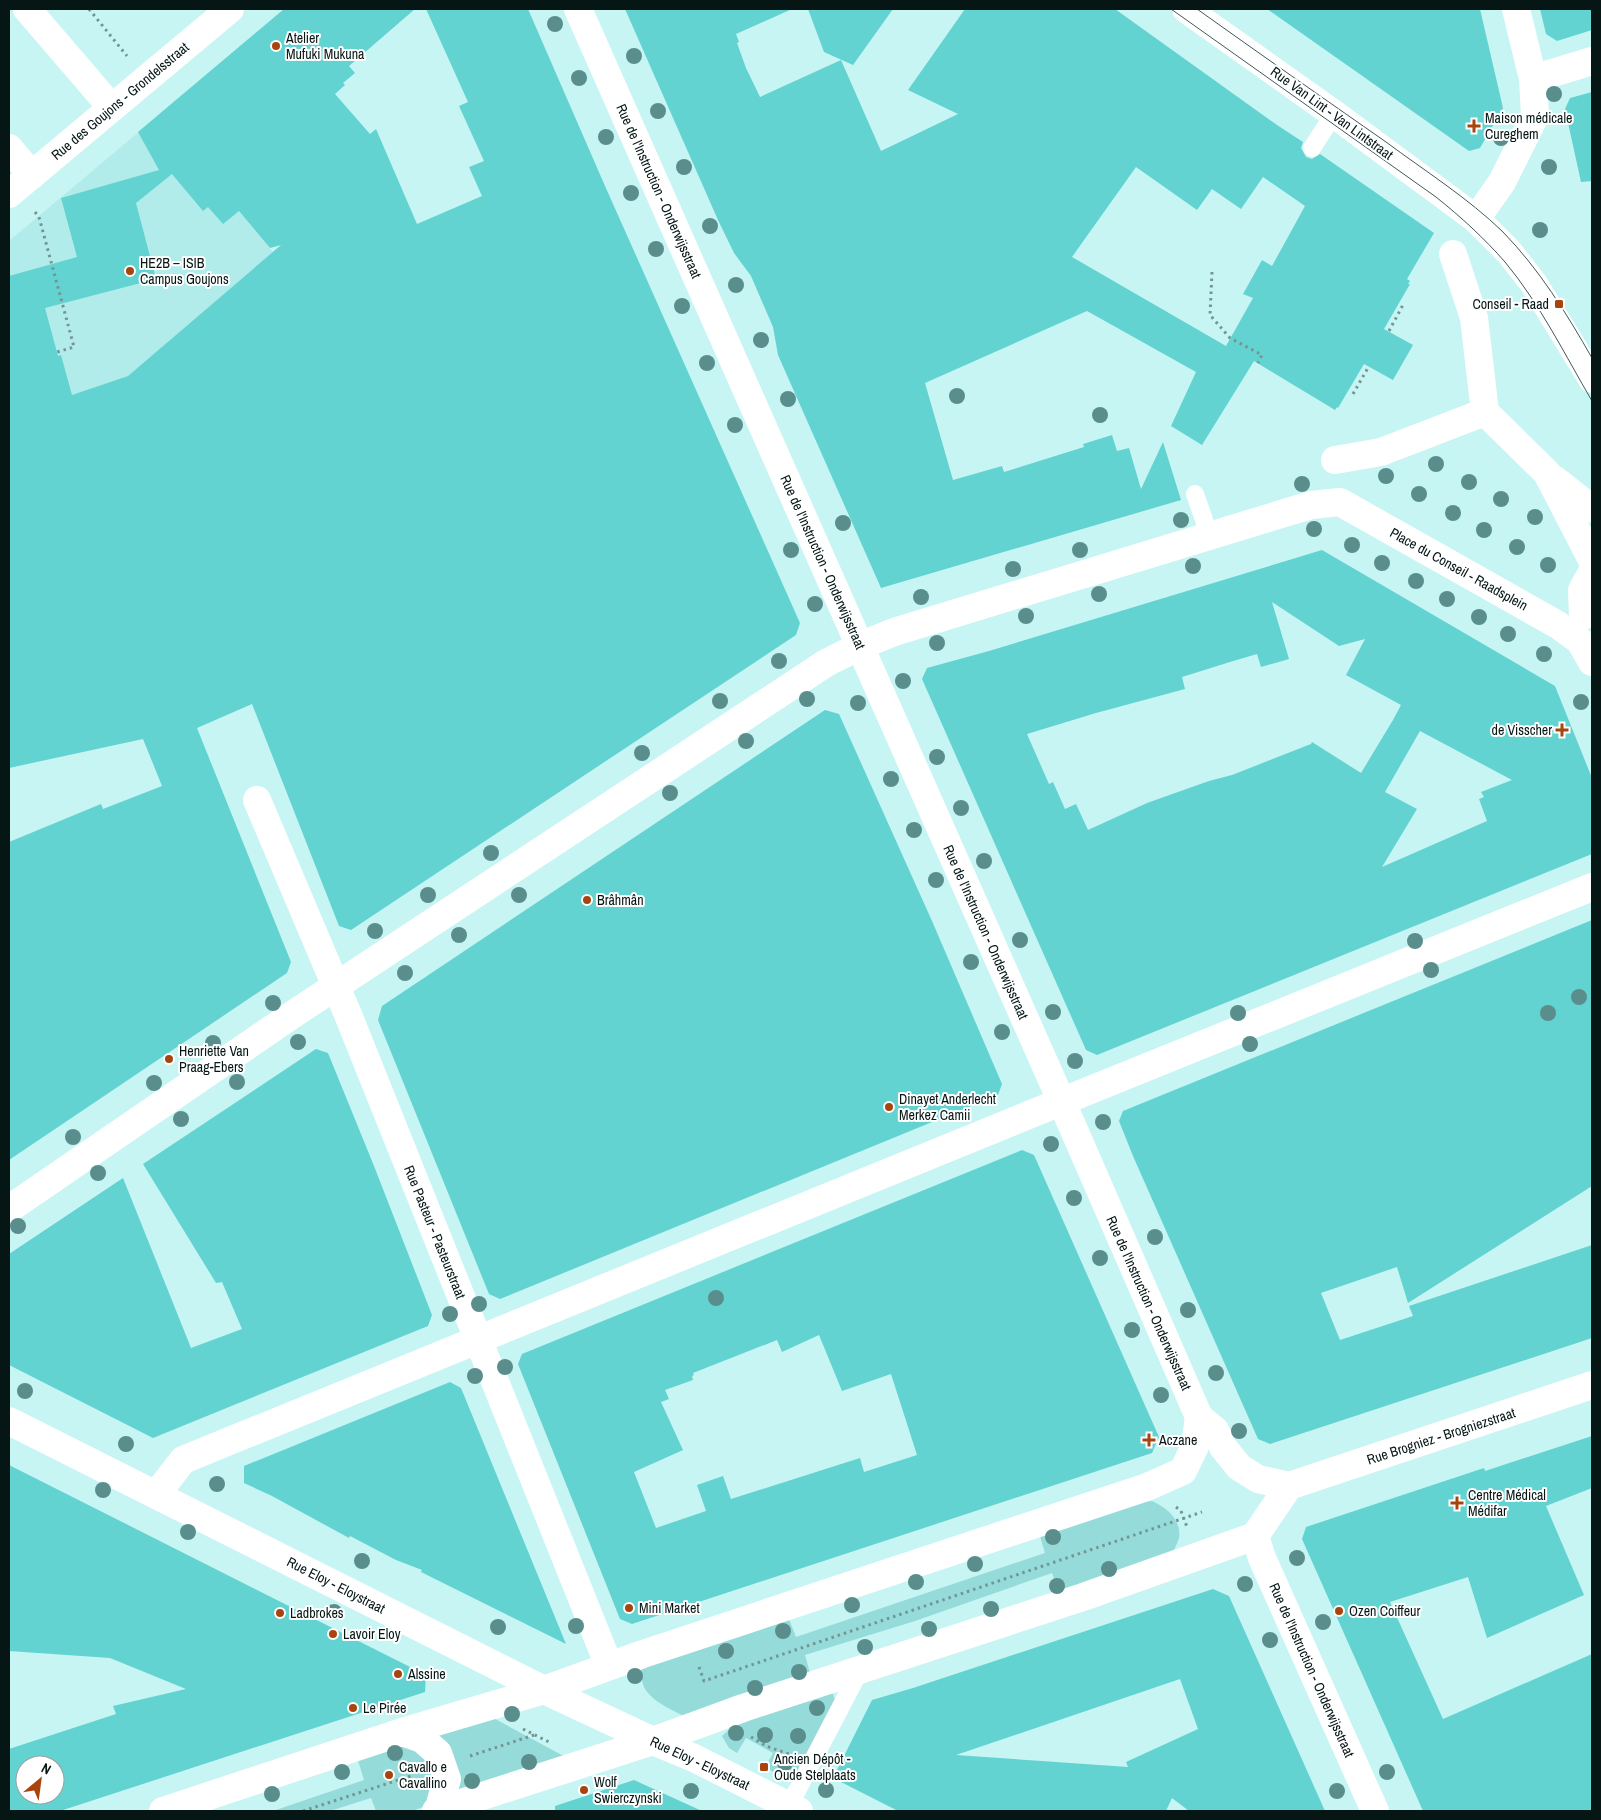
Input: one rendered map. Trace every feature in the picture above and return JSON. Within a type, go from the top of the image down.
[{"type":"street","points":[[27,9],[112,108]]},
{"type":"street","name":"Rue des Goujons - Grondelsstraat","points":[[9,194],[230,9]]},
{"type":"street","name":"Rue de l'Instruction - Onderwijsstraat","points":[[578,9],[1199,1417],[1215,1430],[1223,1447],[1239,1467],[1258,1479],[1289,1486]]},
{"type":"street","name":"Rue Van Lint - Van Lintstraat","points":[[1186,9],[1334,114],[1476,219]]},
{"type":"street","points":[[1516,9],[1533,79],[1535,116],[1502,182],[1476,219],[1509,252],[1534,284],[1592,379]]},
{"type":"street","points":[[1533,79],[1592,61]]},
{"type":"street","points":[[9,148],[32,175]]},
{"type":"street","points":[[1453,254],[1474,318],[1484,412],[1546,473],[1592,509]]},
{"type":"street","points":[[1335,460],[1374,463],[1484,412]]},
{"type":"street","points":[[1546,473],[1592,560]]},
{"type":"street","name":"Place du Conseil - Raadsplein","points":[[9,1209],[336,986],[826,663],[894,632],[1311,505],[1340,502],[1558,625],[1580,641],[1592,662]]},
{"type":"street","points":[[1583,616],[1582,590],[1592,572]]},
{"type":"street","name":"Rue Pasteur - Pasteurstraat","points":[[257,800],[336,986],[609,1666]]},
{"type":"street","points":[[156,1495],[183,1460],[1592,887]]},
{"type":"street","name":"Rue Brogniez - Brogniezstraat","points":[[1289,1486],[1592,1385]]},
{"type":"street","points":[[163,1811],[402,1732],[544,1690],[609,1666],[1147,1487],[1183,1471],[1195,1446],[1199,1417]]},
{"type":"street","name":"Rue Eloy - Eloystraat","points":[[9,1421],[544,1690],[694,1758],[794,1809]]},
{"type":"street","points":[[437,1811],[653,1741],[743,1708],[859,1672],[1180,1564],[1255,1536],[1289,1486]]},
{"type":"street","name":"Rue de l'Instruction - Onderwijsstraat","points":[[1255,1536],[1262,1558],[1375,1811]]},
{"type":"street","points":[[402,1732],[422,1739],[438,1753],[447,1779],[437,1811]]},
{"type":"lane","points":[[1312,148],[1334,114]]},
{"type":"lane","points":[[1195,494],[1210,537]]},
{"type":"lane","points":[[794,1809],[859,1672]]},
{"type":"path","points":[[89,9],[126,53],[142,83]]},
{"type":"path","points":[[39,217],[74,346],[54,353]]},
{"type":"path","points":[[1212,272],[1210,315],[1230,338],[1262,355],[1258,364]]},
{"type":"path","points":[[1389,331],[1404,304]]},
{"type":"path","points":[[1354,394],[1369,366]]},
{"type":"path","points":[[1147,1487],[1164,1497],[1181,1511],[1189,1536],[1180,1564]]},
{"type":"path","points":[[690,1670],[699,1667],[704,1681],[1202,1512]]},
{"type":"path","points":[[517,1726],[556,1746]]},
{"type":"path","points":[[751,1737],[766,1746],[789,1754],[794,1758]]},
{"type":"shaded area","name":"HE2B – ISIB Campus Goujons","points":[[159,115],[273,252],[128,376],[88,390],[96,415],[9,444],[9,241]]},
{"type":"shaded area","points":[[1152,1501],[1172,1515],[1178,1525],[1179,1538],[1170,1557],[1060,1597],[1052,1573],[915,1621],[805,1655],[812,1680],[686,1717],[653,1698],[643,1684],[641,1675],[643,1665],[787,1614],[796,1637],[1045,1553],[1039,1533],[1137,1502]]},
{"type":"shaded area","points":[[828,1692],[833,1694],[836,1703],[800,1771],[788,1779],[765,1768],[773,1753],[746,1738],[737,1753],[729,1748],[722,1736],[732,1727]]},
{"type":"shaded area","points":[[486,1714],[571,1760],[460,1797],[433,1740],[445,1729]]},
{"type":"shaded area","points":[[401,1744],[422,1755],[429,1764],[436,1786],[425,1806],[413,1811],[376,1811],[371,1798],[330,1811],[273,1811],[364,1780],[357,1757]]},
{"type":"building","points":[[284,9],[415,9],[349,66],[355,73],[343,83],[345,85],[335,94],[370,134],[376,129],[417,224],[482,196],[469,167],[484,161],[459,106],[468,102],[426,9],[528,9],[800,623],[796,635],[351,930],[339,926],[252,704],[197,728],[291,962],[287,973],[9,1160],[9,842],[101,804],[103,809],[162,786],[143,739],[9,768],[9,276],[77,257],[61,198],[159,170],[138,132]],"holes":[[[172,174],[203,211],[208,207],[223,224],[239,211],[270,248],[281,245],[128,376],[72,395],[61,355],[58,356],[45,308],[156,279],[136,203]]]},
{"type":"building","points":[[625,9],[792,9],[736,34],[739,42],[737,43],[746,68],[760,97],[841,60],[881,151],[958,114],[908,90],[965,9],[1115,9],[1303,142],[1301,148],[1306,157],[1312,159],[1320,154],[1434,233],[1407,279],[1410,281],[1408,284],[1410,284],[1384,329],[1413,345],[1393,380],[1364,364],[1335,410],[1254,361],[1202,445],[1171,426],[1196,372],[1087,311],[925,383],[953,480],[1002,466],[1004,472],[1084,447],[1083,444],[1112,435],[1117,451],[1129,448],[1141,489],[1163,442],[1181,500],[881,588],[778,355],[773,327],[751,276],[734,253]],"holes":[[[1136,167],[1197,210],[1212,189],[1241,209],[1263,177],[1305,206],[1272,266],[1262,260],[1243,294],[1253,298],[1226,346],[1072,257]]]},
{"type":"building","points":[[808,9],[893,9],[853,65],[824,52]]},
{"type":"building","points":[[1267,9],[1480,9],[1503,108],[1480,148],[1469,151]]},
{"type":"building","points":[[1540,9],[1592,9],[1592,30],[1557,41],[1546,34]]},
{"type":"building","points":[[1592,92],[1592,181],[1581,182],[1565,109],[1570,98]]},
{"type":"building","points":[[1322,550],[1555,686],[1592,778],[1592,854],[1097,1055],[1086,1050],[922,679],[927,668]],"holes":[[[1272,602],[1339,646],[1365,639],[1346,675],[1401,705],[1361,773],[1312,742],[1232,775],[1147,803],[1088,830],[1076,804],[1065,809],[1053,782],[1049,784],[1027,734],[1185,689],[1182,677],[1257,654],[1261,667],[1289,659]],[[1420,731],[1512,780],[1481,792],[1484,797],[1479,799],[1487,821],[1382,867],[1417,809],[1385,792]]]},
{"type":"building","points":[[825,710],[839,714],[932,921],[1002,1084],[998,1095],[500,1299],[489,1294],[378,1020],[382,1006]]},
{"type":"building","points":[[1592,920],[1592,1186],[1408,1303],[1397,1267],[1321,1293],[1340,1340],[1413,1316],[1409,1306],[1592,1245],[1592,1338],[1270,1444],[1258,1439],[1133,1156],[1119,1121],[1123,1111]]},
{"type":"building","points":[[316,1049],[328,1053],[374,1166],[432,1315],[428,1326],[153,1438],[9,1365],[9,1254],[123,1178],[191,1348],[242,1329],[222,1282],[216,1283],[143,1164]]},
{"type":"building","points":[[1022,1150],[1034,1155],[1159,1437],[1152,1453],[632,1624],[620,1619],[518,1364],[522,1354]],"holes":[[[819,1335],[842,1391],[891,1374],[917,1455],[864,1472],[860,1458],[731,1499],[723,1476],[697,1485],[706,1511],[656,1528],[634,1472],[683,1450],[661,1402],[669,1399],[665,1390],[693,1380],[693,1373],[777,1340],[782,1352]]]},
{"type":"building","points":[[450,1382],[461,1388],[566,1644],[421,1572],[422,1570],[396,1560],[350,1536],[349,1538],[244,1483],[244,1466]]},
{"type":"building","points":[[1592,1436],[1592,1488],[1546,1506],[1584,1595],[1487,1638],[1468,1577],[1390,1602],[1443,1719],[1592,1654],[1592,1811],[1423,1811],[1302,1539],[1306,1527],[1484,1468],[1485,1471]]},
{"type":"building","points":[[9,1465],[426,1675],[425,1692],[60,1811],[9,1811],[9,1749],[116,1714],[113,1706],[186,1689],[110,1658],[9,1651]]},
{"type":"building","points":[[1213,1589],[1229,1596],[1325,1811],[1189,1811],[1172,1798],[1166,1811],[898,1811],[841,1782],[836,1772],[872,1700]],"holes":[[[1180,1679],[1198,1729],[1126,1762],[1128,1767],[956,1755]]]},
{"type":"building","points":[[634,1780],[702,1811],[555,1811],[555,1806]]},
{"type":"tram line","points":[[1171,9],[1436,197],[1472,228],[1505,262],[1530,295],[1592,401]]},
{"type":"tram line","points":[[1197,9],[1431,174],[1490,220],[1529,261],[1562,309],[1592,358]]},
{"type":"place","name":"Atelier Mufuki Mukuna","points":[[276,46]]},
{"type":"place","name":"Maison médicale Cureghem","points":[[1474,126]]},
{"type":"place","name":"HE2B – ISIB Campus Goujons","points":[[130,271]]},
{"type":"place","name":"Conseil - Raad","points":[[1559,304]]},
{"type":"place","name":"de Visscher","points":[[1562,730]]},
{"type":"place","name":"Brâhmân","points":[[587,900]]},
{"type":"place","name":"Henriette Van Praag-Ebers","points":[[169,1059]]},
{"type":"place","name":"Dinayet Anderlecht Merkez Camii","points":[[889,1107]]},
{"type":"place","name":"Aczane","points":[[1149,1440]]},
{"type":"place","name":"Centre Médical Médifar","points":[[1457,1503]]},
{"type":"place","name":"Mini Market","points":[[629,1608]]},
{"type":"place","name":"Ozen Coiffeur","points":[[1339,1611]]},
{"type":"place","name":"Ladbrokes","points":[[280,1613]]},
{"type":"place","name":"Lavoir Eloy","points":[[333,1634]]},
{"type":"place","name":"Alssine","points":[[398,1674]]},
{"type":"place","name":"Le Pirée","points":[[353,1708]]},
{"type":"place","name":"Ancien Dépôt - Oude Stelplaats","points":[[764,1767]]},
{"type":"place","name":"Cavallo e Cavallino","points":[[389,1775]]},
{"type":"place","name":"Wolf Swierczynski","points":[[584,1790]]}]
